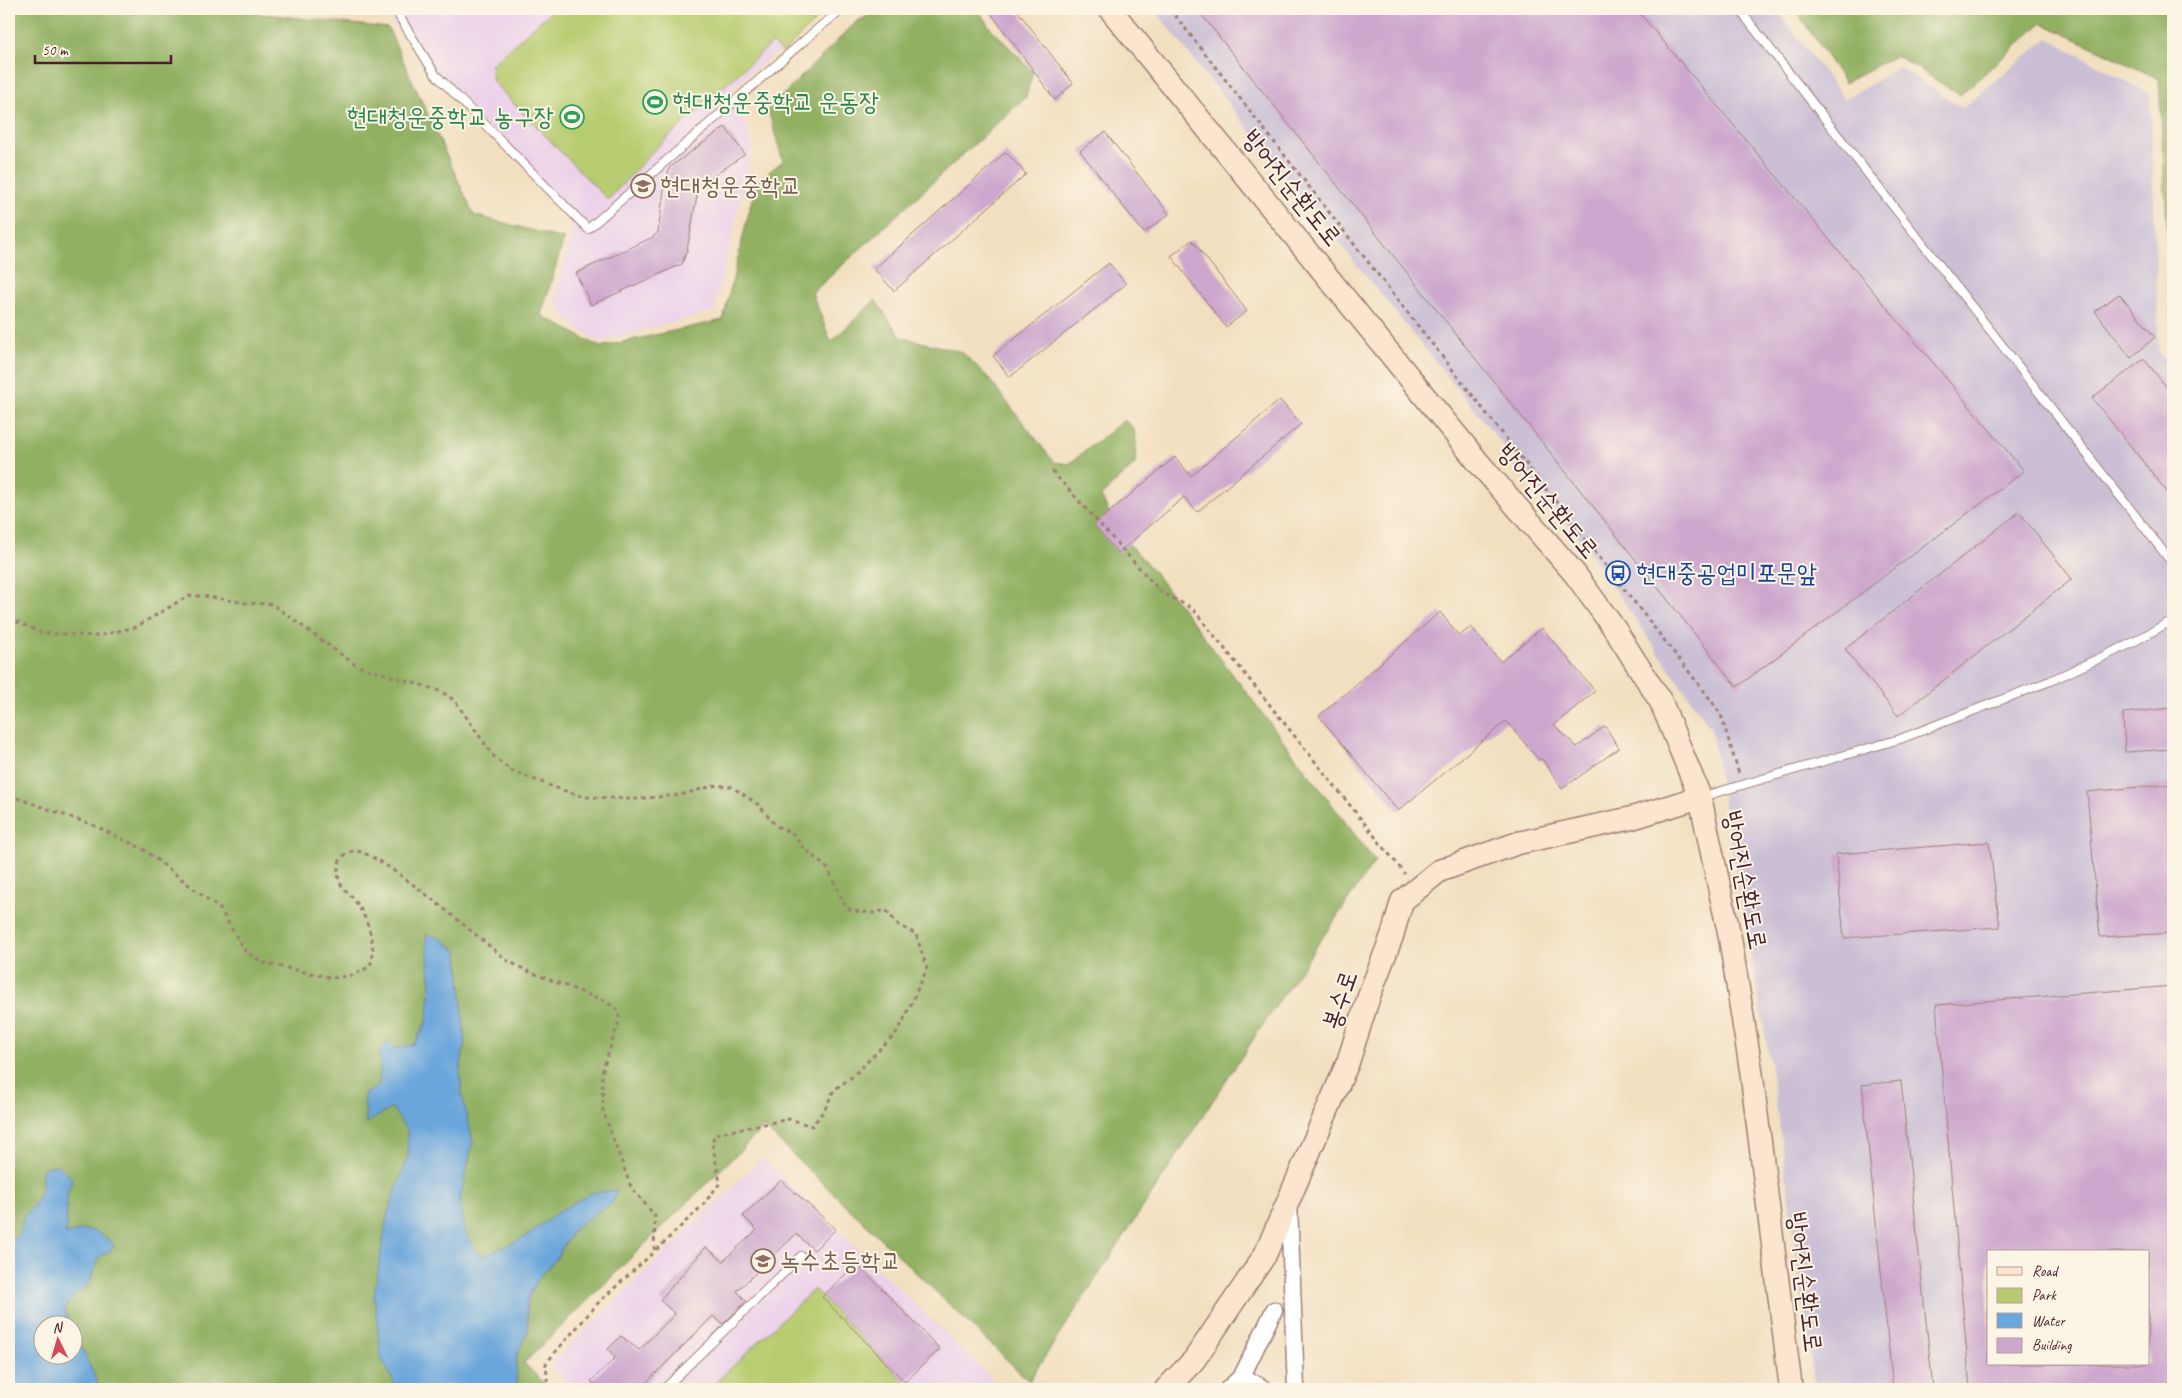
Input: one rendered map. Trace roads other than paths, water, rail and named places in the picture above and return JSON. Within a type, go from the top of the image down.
[{"type":"main road","name":"방어진순환도로","points":[[1110,9],[1478,462],[1575,574],[1614,628],[1661,702],[1700,797],[1730,938],[1751,1070],[1791,1389]]},
{"type":"main road","name":"봉수로","points":[[1166,1389],[1194,1360],[1265,1255],[1348,1062],[1370,993],[1392,936],[1402,901],[1439,871],[1518,843],[1632,818],[1700,797]]},
{"type":"street","points":[[1289,1201],[1296,1389]]},
{"type":"street","points":[[1228,1389],[1242,1376],[1274,1310]]},
{"type":"street","points":[[1242,1376],[1264,1389]]},
{"type":"lane","points":[[399,9],[399,16],[435,74],[588,229],[822,25],[844,9]]},
{"type":"lane","points":[[1739,9],[2173,564]]},
{"type":"lane","points":[[1700,797],[1900,739],[2050,680],[2128,645],[2173,620]]},
{"type":"lane","points":[[664,1389],[801,1256]]},
{"type":"water","points":[[426,934],[442,939],[458,952],[465,1043],[460,1070],[462,1095],[473,1142],[460,1199],[465,1231],[476,1251],[484,1256],[525,1237],[561,1210],[591,1193],[617,1190],[612,1203],[573,1230],[556,1259],[538,1279],[527,1301],[528,1330],[516,1357],[517,1389],[396,1389],[381,1358],[374,1295],[387,1216],[408,1157],[407,1130],[392,1108],[366,1123],[364,1094],[379,1085],[380,1053],[386,1043],[396,1049],[414,1044],[427,1021],[431,987]]},
{"type":"water","points":[[58,1165],[72,1179],[67,1195],[66,1234],[92,1230],[102,1235],[114,1245],[109,1252],[100,1256],[88,1285],[75,1295],[64,1311],[66,1316],[32,1316],[32,1366],[82,1366],[82,1349],[98,1384],[103,1389],[9,1389],[9,1246],[20,1231],[24,1216],[34,1205],[42,1188],[42,1168]]},
{"type":"place","name":"현대청운중학교 운동장","points":[[655,102]]},
{"type":"place","name":"현대청운중학교 농구장","points":[[572,117]]},
{"type":"place","name":"현대청운중학교","points":[[643,186]]},
{"type":"place","name":"현대중공업미포문앞","points":[[1618,573]]},
{"type":"place","name":"녹수초등학교","points":[[763,1261]]}]
